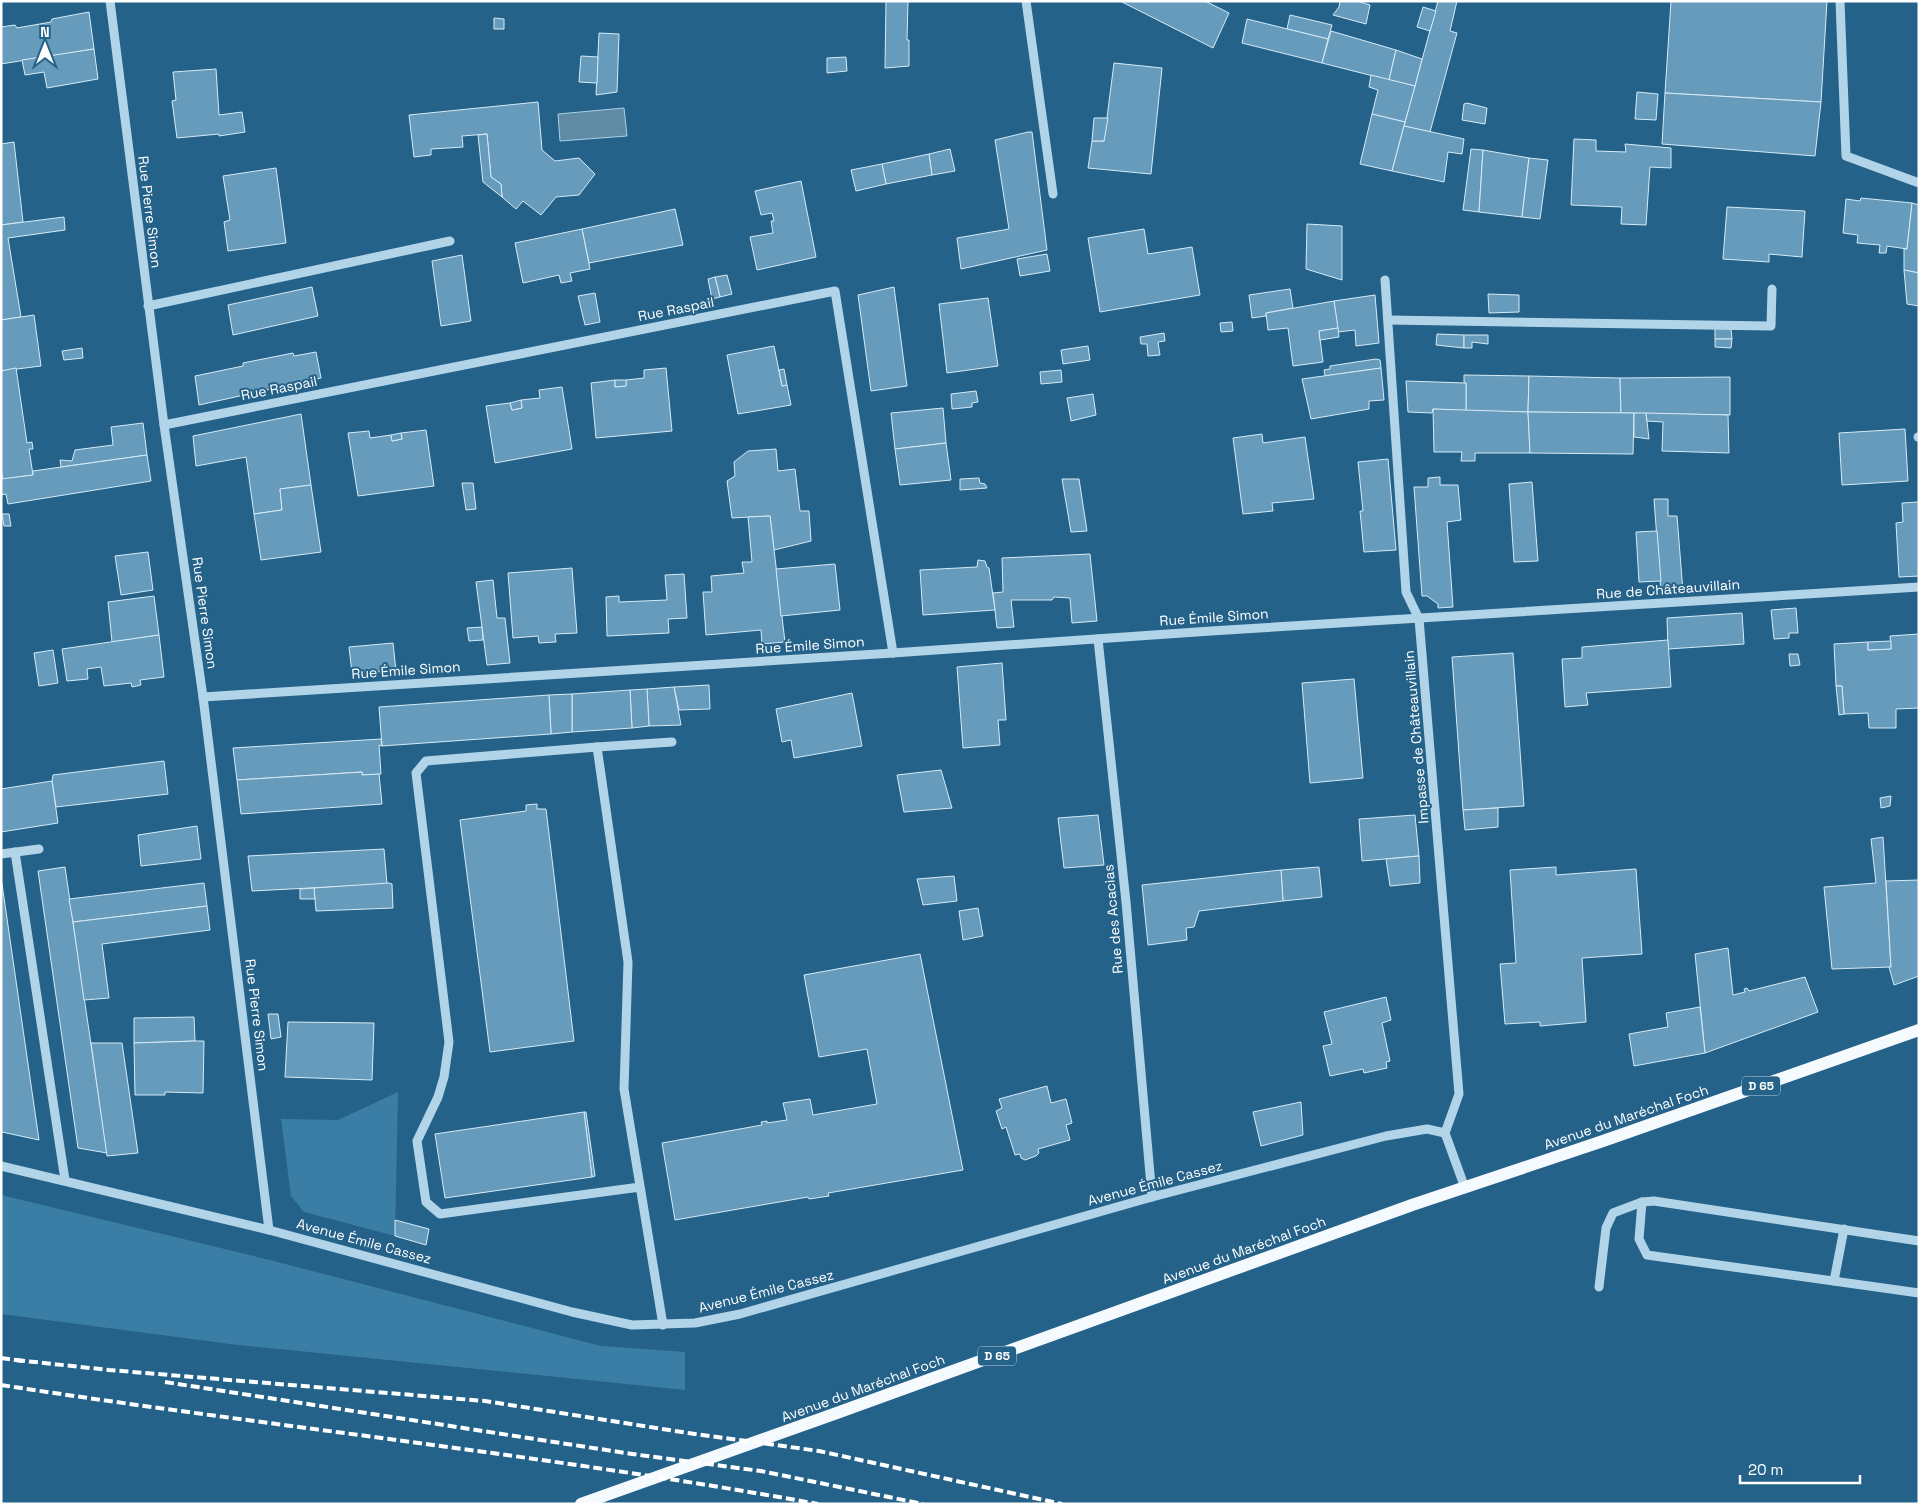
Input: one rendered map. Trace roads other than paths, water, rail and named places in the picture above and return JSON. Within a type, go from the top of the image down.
[{"type":"main road","name":"Avenue du Maréchal Foch","points":[[580,1504],[825,1418],[1412,1205],[1919,1030]]},
{"type":"street","name":"Rue Pierre Simon","points":[[110,1],[148,306],[203,697],[269,1230]]},
{"type":"street","points":[[1026,1],[1053,194]]},
{"type":"street","points":[[1840,1],[1846,156],[1919,182]]},
{"type":"street","points":[[148,306],[450,241]]},
{"type":"street","name":"Impasse de Châteauvillain","points":[[1385,280],[1406,592],[1419,619],[1459,1094],[1445,1134]]},
{"type":"street","points":[[1388,320],[1772,326],[1772,290]]},
{"type":"street","name":"Rue Raspail","points":[[164,425],[835,291],[893,653]]},
{"type":"street","name":"Rue de Châteauvillain","points":[[1419,619],[1919,588]]},
{"type":"street","name":"Rue Émile Simon","points":[[203,697],[1419,619]]},
{"type":"street","name":"Rue des Acacias","points":[[1098,639],[1126,902],[1152,1197]]},
{"type":"street","points":[[640,1187],[440,1214],[426,1202],[418,1141],[438,1097],[444,1077],[449,1042],[416,773],[426,761],[672,742]]},
{"type":"street","points":[[597,747],[628,962],[624,1089],[663,1326]]},
{"type":"street","points":[[1,854],[40,849]]},
{"type":"street","points":[[15,852],[65,1180]]},
{"type":"street","name":"Avenue Émile Cassez","points":[[1,1166],[269,1230],[572,1312],[632,1326],[663,1326],[695,1323],[740,1314],[1152,1197],[1386,1136],[1427,1130],[1445,1134]]},
{"type":"street","points":[[1445,1134],[1465,1188]]},
{"type":"street","points":[[1599,1287],[1606,1228],[1613,1213],[1642,1202],[1654,1201],[1919,1240]]},
{"type":"street","points":[[1642,1202],[1639,1239],[1647,1255],[1919,1293]]},
{"type":"street","points":[[1834,1281],[1844,1229]]},
{"type":"railway","points":[[1,1358],[23,1361]]},
{"type":"railway","points":[[16,1360],[109,1370],[485,1401],[688,1433],[819,1451],[1062,1504]]},
{"type":"railway","points":[[165,1382],[632,1454],[761,1471],[923,1504]]},
{"type":"railway","points":[[1,1385],[513,1456],[818,1504]]}]
